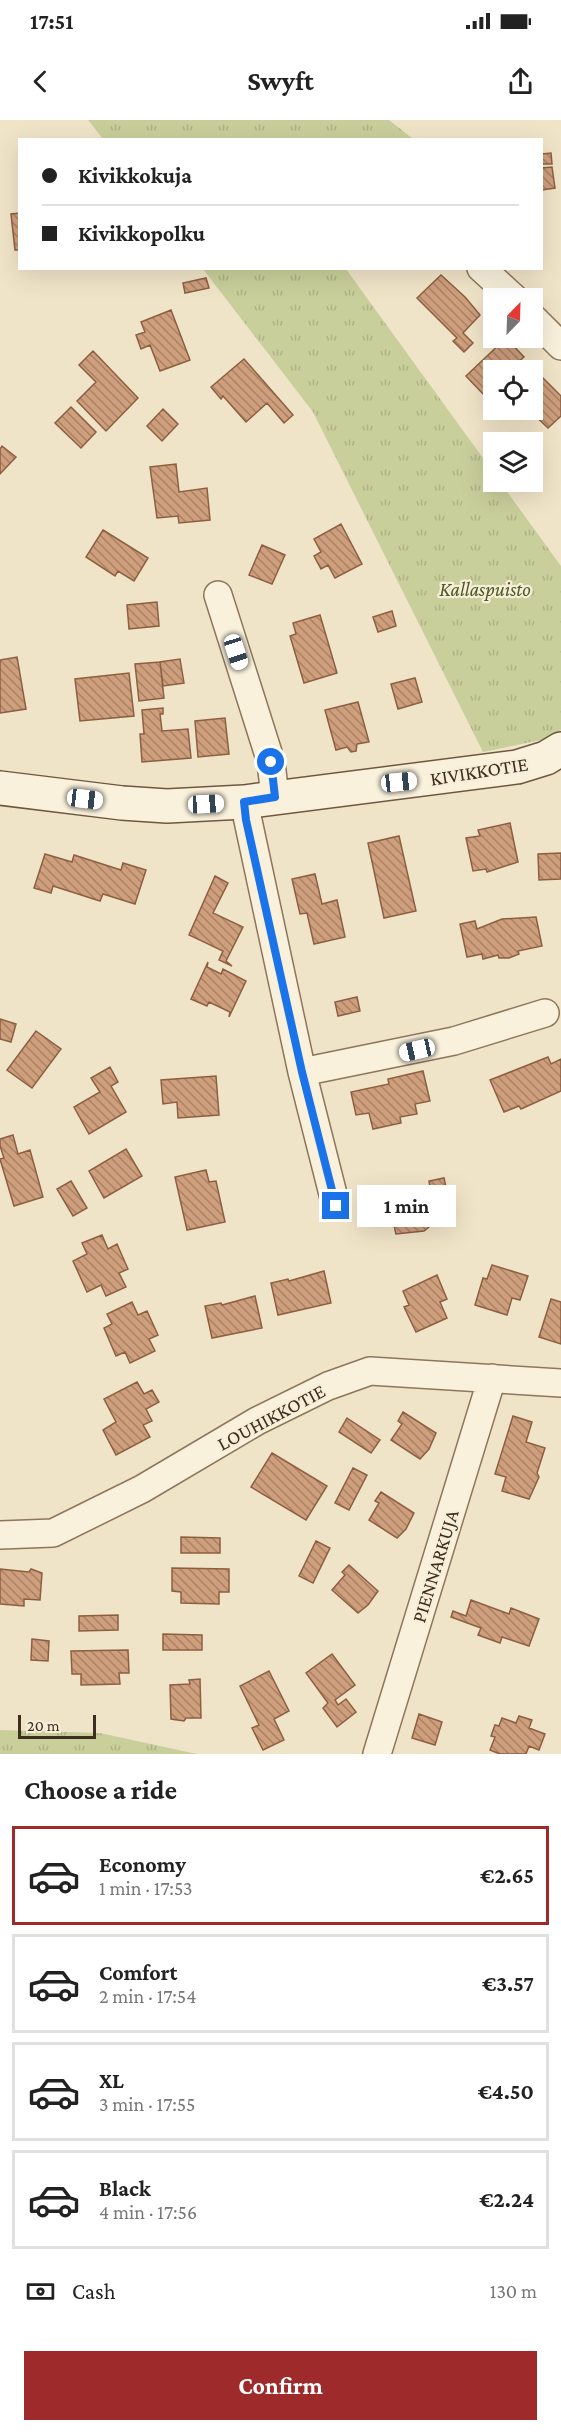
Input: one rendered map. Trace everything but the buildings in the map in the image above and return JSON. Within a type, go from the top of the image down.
[{"type":"street","points":[[490,271],[505,288]]},
{"type":"street","points":[[543,328],[561,346]]},
{"type":"street","points":[[218,595],[271,762],[260,800],[302,1072],[336,1206]]},
{"type":"street","name":"KIVIKKOTIE","points":[[0,788],[167,806],[260,800],[517,767],[546,758],[561,749]]},
{"type":"street","points":[[302,1072],[454,1041],[545,1013]]},
{"type":"street","name":"LOUHIKKOTIE","points":[[0,1535],[53,1533],[142,1489],[257,1421],[328,1386],[370,1371],[561,1383]]},
{"type":"street","name":"PIENNARKUJA","points":[[376,1754],[492,1378]]},
{"type":"green space","points":[[88,120],[389,120],[412,138],[102,138]]},
{"type":"green space","name":"Kallaspuisto","points":[[204,270],[347,270],[483,458],[483,492],[507,492],[561,566],[561,730],[551,738],[483,752],[313,412]]},
{"type":"green space","points":[[0,1730],[100,1733],[197,1754],[0,1754]]},
{"type":"route","points":[[271,762],[275,797],[244,802],[246,820],[302,1072],[336,1206]]}]
